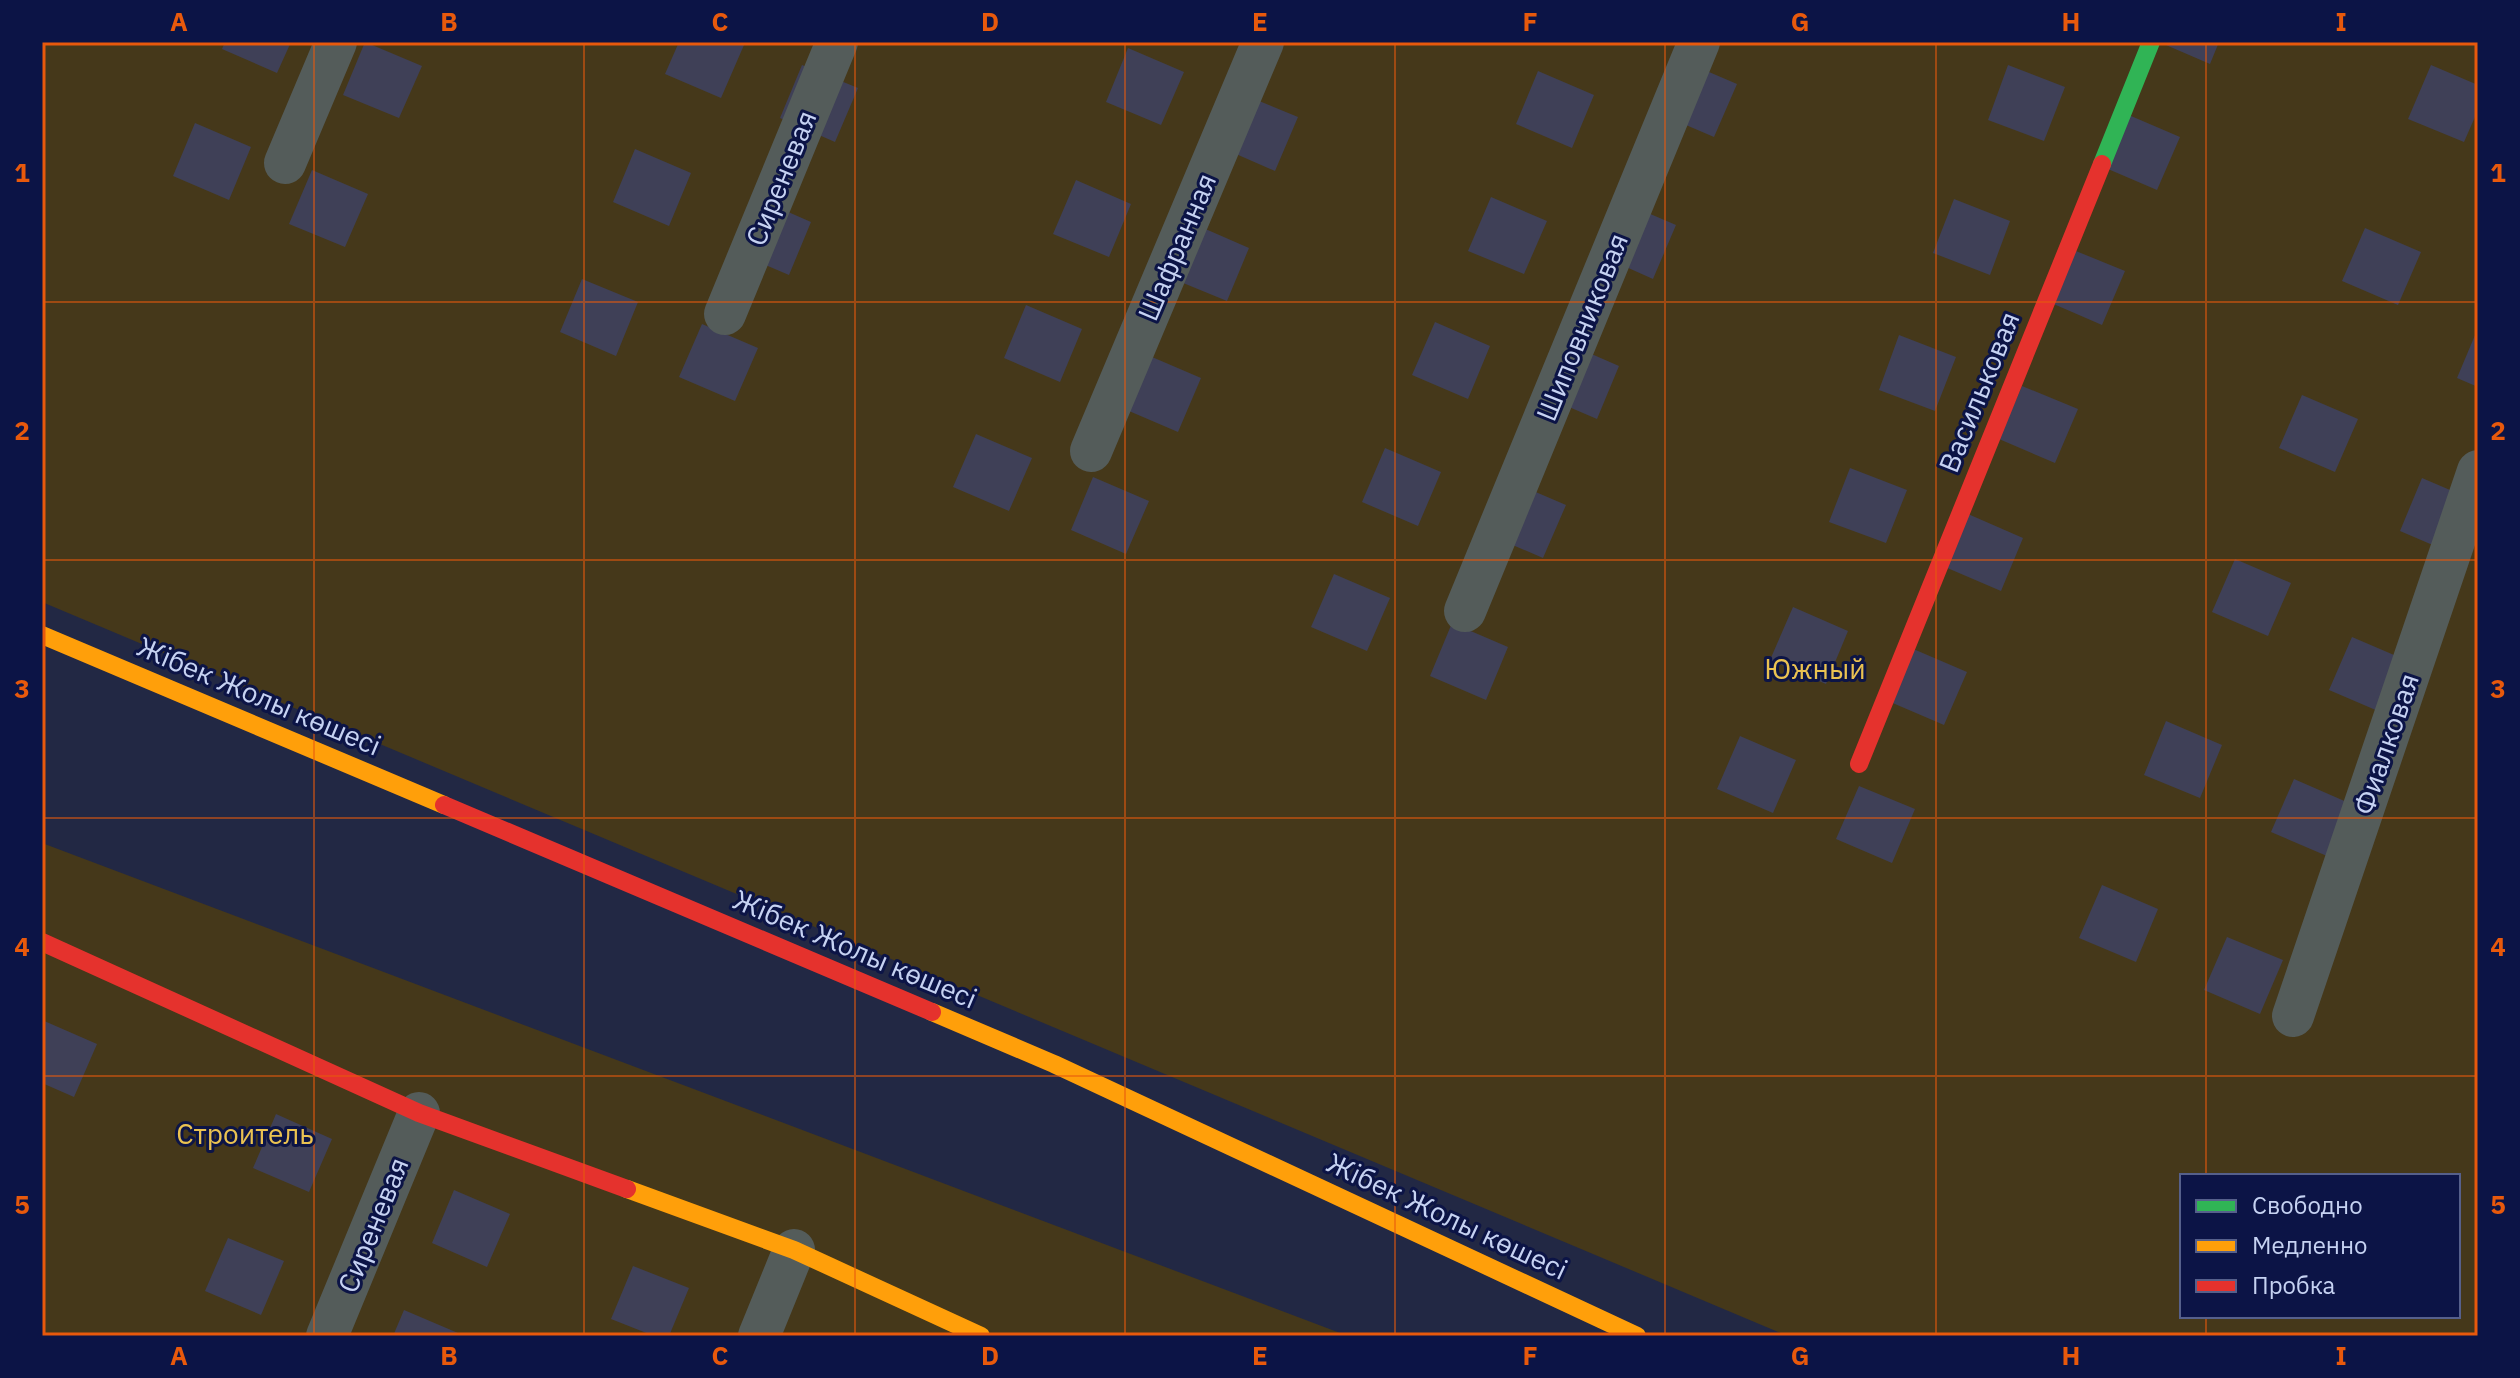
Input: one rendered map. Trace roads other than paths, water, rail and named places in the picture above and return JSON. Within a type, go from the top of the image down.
[{"type":"main road","name":"Васильковая","points":[[1859,764],[2151,42]]},
{"type":"main road","name":"Жібек Жолы көшесі","points":[[42,635],[1054,1064],[1637,1336]]},
{"type":"main road","points":[[42,942],[419,1113],[794,1250],[981,1336]]},
{"type":"street","points":[[285,163],[336,42]]},
{"type":"street","name":"Сиреневая","points":[[725,314],[837,42]]},
{"type":"street","name":"Шафранная","points":[[1091,451],[1263,42]]},
{"type":"street","name":"Шиповниковая","points":[[1465,611],[1699,42]]},
{"type":"street","name":"Фиалковая","points":[[2293,1016],[2478,471]]},
{"type":"street","name":"Сиреневая","points":[[327,1336],[419,1113]]},
{"type":"street","points":[[759,1336],[794,1250]]},
{"type":"park label","name":"Южный","points":[[1815,669]]},
{"type":"park label","name":"Строитель","points":[[245,1134]]}]
